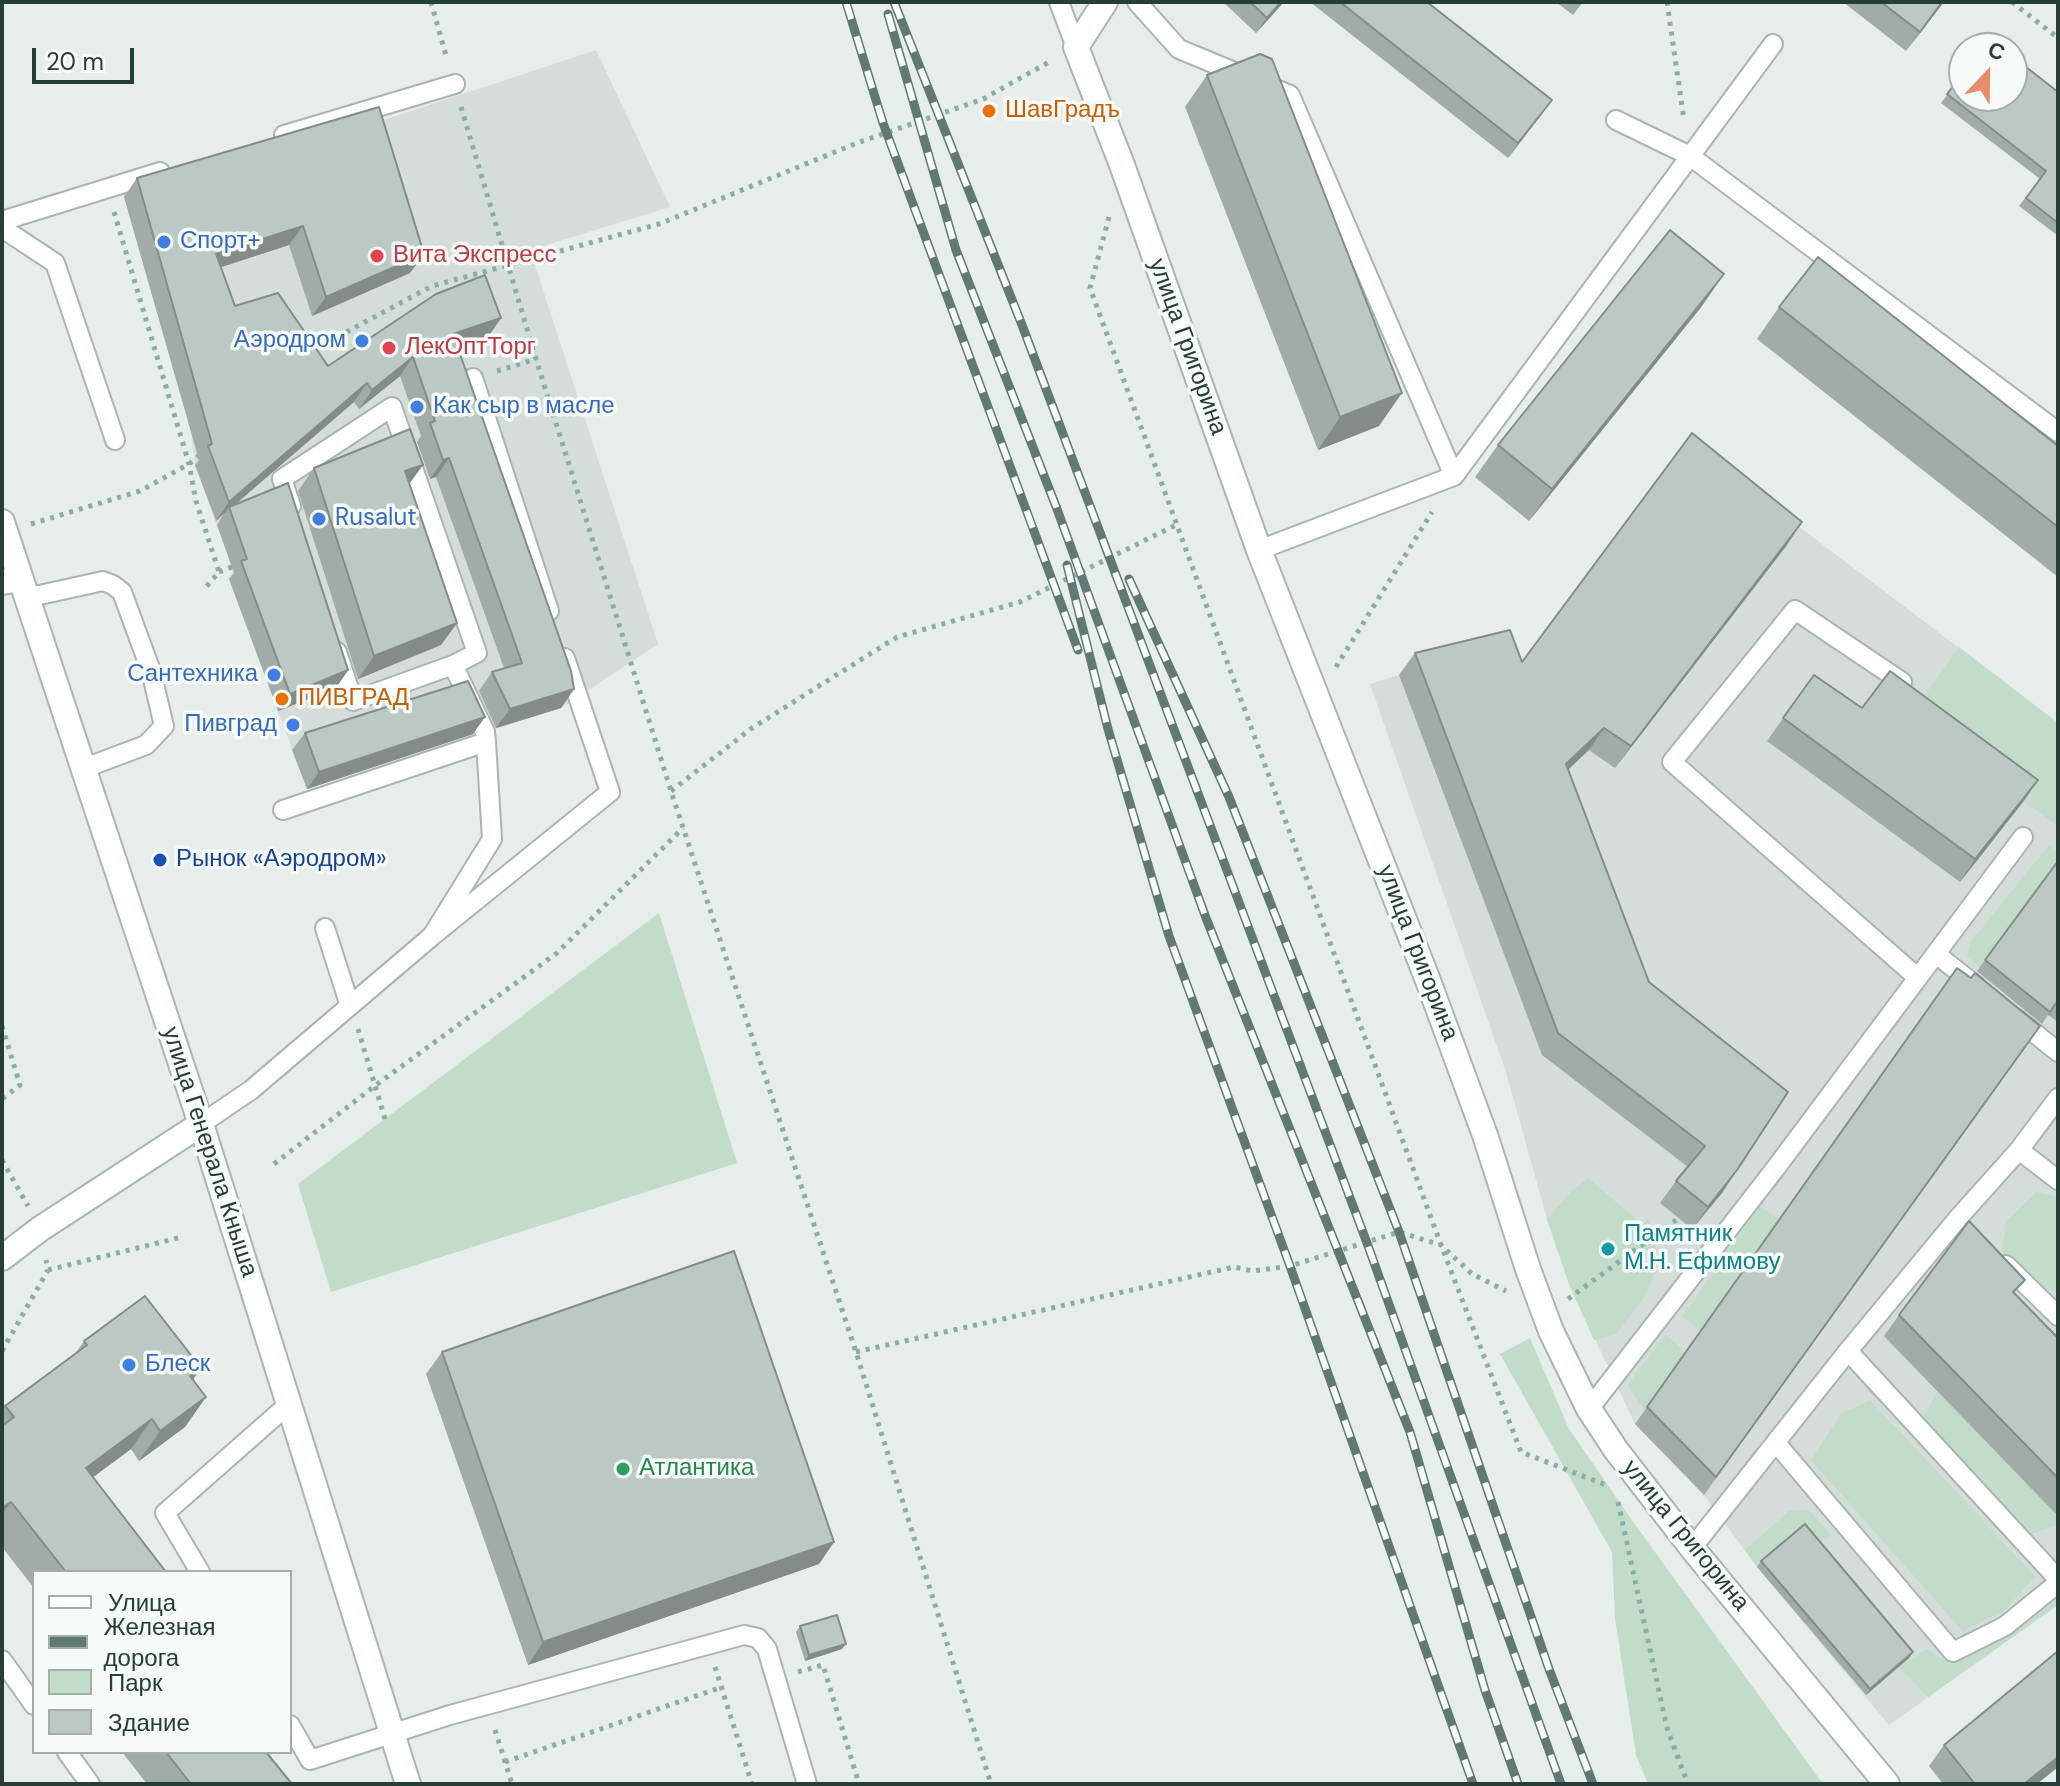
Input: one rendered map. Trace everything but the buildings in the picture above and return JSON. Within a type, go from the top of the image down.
[{"type":"street","points":[[1076,47],[1105,2]]},
{"type":"street","name":"улица Григорина","points":[[1076,47],[1122,165],[1259,550],[1427,978],[1485,1135],[1543,1310],[1589,1409],[1616,1450],[1692,1548],[1887,1784]]},
{"type":"street","name":"улица Генерала Кныша","points":[[3,525],[16,586],[82,769],[201,1124],[408,1784]]},
{"type":"street","points":[[2,1258],[40,1229],[201,1124]]},
{"type":"lane","points":[[1059,2],[1076,47]]},
{"type":"lane","points":[[1137,2],[1179,49],[1290,95],[1454,476]]},
{"type":"lane","points":[[1259,550],[1454,476],[1773,44]]},
{"type":"lane","points":[[272,139],[455,84]]},
{"type":"lane","points":[[1616,120],[1690,156],[2058,432]]},
{"type":"lane","points":[[2,221],[181,166]]},
{"type":"lane","points":[[2,228],[55,263],[115,440]]},
{"type":"lane","points":[[201,1124],[251,1090],[432,936],[610,792],[473,378]]},
{"type":"lane","points":[[294,518],[282,479],[392,407],[477,653],[453,665],[353,701],[330,629]]},
{"type":"lane","points":[[16,586],[103,581],[113,585],[122,592],[151,671],[164,726],[146,745],[82,769]]},
{"type":"lane","points":[[1902,682],[1795,610],[1672,762],[1918,978]]},
{"type":"lane","points":[[432,936],[492,839],[485,732],[453,665]]},
{"type":"lane","points":[[283,810],[486,742]]},
{"type":"lane","points":[[1589,1409],[2023,837]]},
{"type":"lane","points":[[325,928],[350,1006]]},
{"type":"lane","points":[[1936,954],[2058,1052]]},
{"type":"lane","points":[[1692,1548],[1848,1351],[1964,1223],[2058,1098]]},
{"type":"lane","points":[[2019,1150],[2058,1180]]},
{"type":"lane","points":[[1992,1250],[2058,1316]]},
{"type":"lane","points":[[1776,1443],[1953,1652],[2005,1626],[2058,1581],[1848,1351]]},
{"type":"lane","points":[[199,1570],[165,1513],[289,1404]]},
{"type":"lane","points":[[292,1728],[310,1760],[392,1733],[744,1635],[758,1638],[767,1649],[807,1784]]},
{"type":"lane","points":[[2,1660],[32,1702]]},
{"type":"lane","points":[[68,1754],[90,1784]]},
{"type":"path","points":[[431,2],[508,267],[671,791],[856,1352],[991,1784]]},
{"type":"path","points":[[1667,2],[1690,156]]},
{"type":"path","points":[[2012,2],[2058,38]]},
{"type":"path","points":[[306,360],[328,342],[432,286],[659,224],[857,143],[983,99],[1076,47]]},
{"type":"path","points":[[107,188],[219,572]]},
{"type":"path","points":[[1110,211],[1090,288],[1176,525],[1441,1245],[1521,1452],[1615,1488],[1667,1728],[1688,1784]]},
{"type":"path","points":[[473,378],[536,359]]},
{"type":"path","points":[[3,525],[41,523],[140,491],[189,464],[212,443]]},
{"type":"path","points":[[1335,668],[1454,476]]},
{"type":"path","points":[[671,791],[752,728],[897,637],[1020,602],[1176,525]]},
{"type":"path","points":[[206,587],[219,572],[247,562]]},
{"type":"path","points":[[274,1164],[557,953],[683,828]]},
{"type":"path","points":[[350,1006],[385,1119]]},
{"type":"path","points":[[2,1026],[20,1085],[2,1099]]},
{"type":"path","points":[[1573,1296],[1680,1219],[1690,1207]]},
{"type":"path","points":[[856,1352],[1234,1267],[1253,1271],[1290,1266],[1399,1232],[1441,1245],[1472,1274],[1543,1310]]},
{"type":"path","points":[[48,1270],[182,1237]]},
{"type":"path","points":[[708,1645],[752,1784]]},
{"type":"path","points":[[775,1678],[823,1665],[859,1784]]},
{"type":"path","points":[[505,1762],[722,1687]]},
{"type":"path","points":[[487,1706],[512,1784]]},
{"type":"shaded area","name":"Аэродром","points":[[596,50],[670,207],[530,250],[658,644],[561,708],[307,789],[229,579],[233,570],[195,465],[191,432],[122,190],[366,126]]},
{"type":"shaded area","points":[[1686,441],[2058,723],[2058,1605],[1889,1725],[1757,1567],[1704,1495],[1635,1424],[1569,1284],[1547,1219],[1506,1072],[1370,684],[1399,675],[1507,684]]},
{"type":"green space","points":[[1959,647],[2058,723],[2058,826],[1908,719]]},
{"type":"green space","points":[[2049,845],[2058,852],[2058,861],[1980,967],[1967,957],[1970,943]]},
{"type":"green space","points":[[659,913],[737,1163],[331,1292],[298,1184]]},
{"type":"green space","points":[[1588,1178],[1643,1225],[1648,1219],[1661,1257],[1644,1298],[1616,1334],[1594,1340],[1569,1284],[1547,1219]]},
{"type":"green space","points":[[2036,1192],[2058,1197],[2058,1293],[2043,1287],[2002,1251],[2007,1221]]},
{"type":"green space","points":[[1760,1206],[1779,1220],[1701,1331],[1682,1317]]},
{"type":"green space","points":[[1665,1334],[1686,1352],[1644,1410],[1628,1386]]},
{"type":"green space","points":[[1530,1338],[1569,1429],[1823,1784],[1648,1784],[1636,1755],[1615,1618],[1612,1552],[1500,1354]]},
{"type":"green space","points":[[1938,1391],[2058,1516],[2058,1524],[2030,1535],[1922,1419]]},
{"type":"green space","points":[[1870,1400],[2035,1576],[2003,1612],[1963,1631],[1811,1460],[1841,1414]]},
{"type":"green space","points":[[1809,1510],[1831,1536],[1814,1546],[1757,1567],[1745,1550],[1789,1511]]},
{"type":"green space","points":[[2058,1592],[2058,1605],[1928,1697],[1899,1667],[1927,1649],[1940,1658],[1965,1659]]},
{"type":"railway","points":[[846,2],[883,123],[1078,650]]},
{"type":"railway","points":[[894,2],[1022,325],[1367,1243],[1561,1784]]},
{"type":"railway","points":[[888,14],[956,250],[1057,509],[1206,918],[1410,1432],[1485,1690],[1518,1784]]},
{"type":"railway","points":[[1067,565],[1108,729],[1169,936],[1290,1266],[1473,1784]]},
{"type":"railway","points":[[1129,579],[1229,797],[1399,1232],[1549,1669],[1593,1784]]},
{"type":"place","name":"ШавГрадъ","points":[[989,111]]},
{"type":"place","name":"Спорт+","points":[[164,242]]},
{"type":"place","name":"Вита Экспресс","points":[[377,256]]},
{"type":"place","name":"Аэродром","points":[[362,341]]},
{"type":"place","name":"ЛекОптТорг","points":[[389,348]]},
{"type":"place","name":"Как сыр в масле","points":[[417,407]]},
{"type":"place","name":"Rusalut","points":[[319,519]]},
{"type":"place","name":"Сантехника","points":[[274,675]]},
{"type":"place","name":"ПИВГРАД","points":[[282,699]]},
{"type":"place","name":"Пивград","points":[[293,725]]},
{"type":"place","name":"Рынок «Аэродром»","points":[[160,860]]},
{"type":"place","name":"Памятник М.Н. Ефимову","points":[[1608,1249]]},
{"type":"place","name":"Блеск","points":[[129,1365]]},
{"type":"place","name":"Атлантика","points":[[623,1469]]}]
